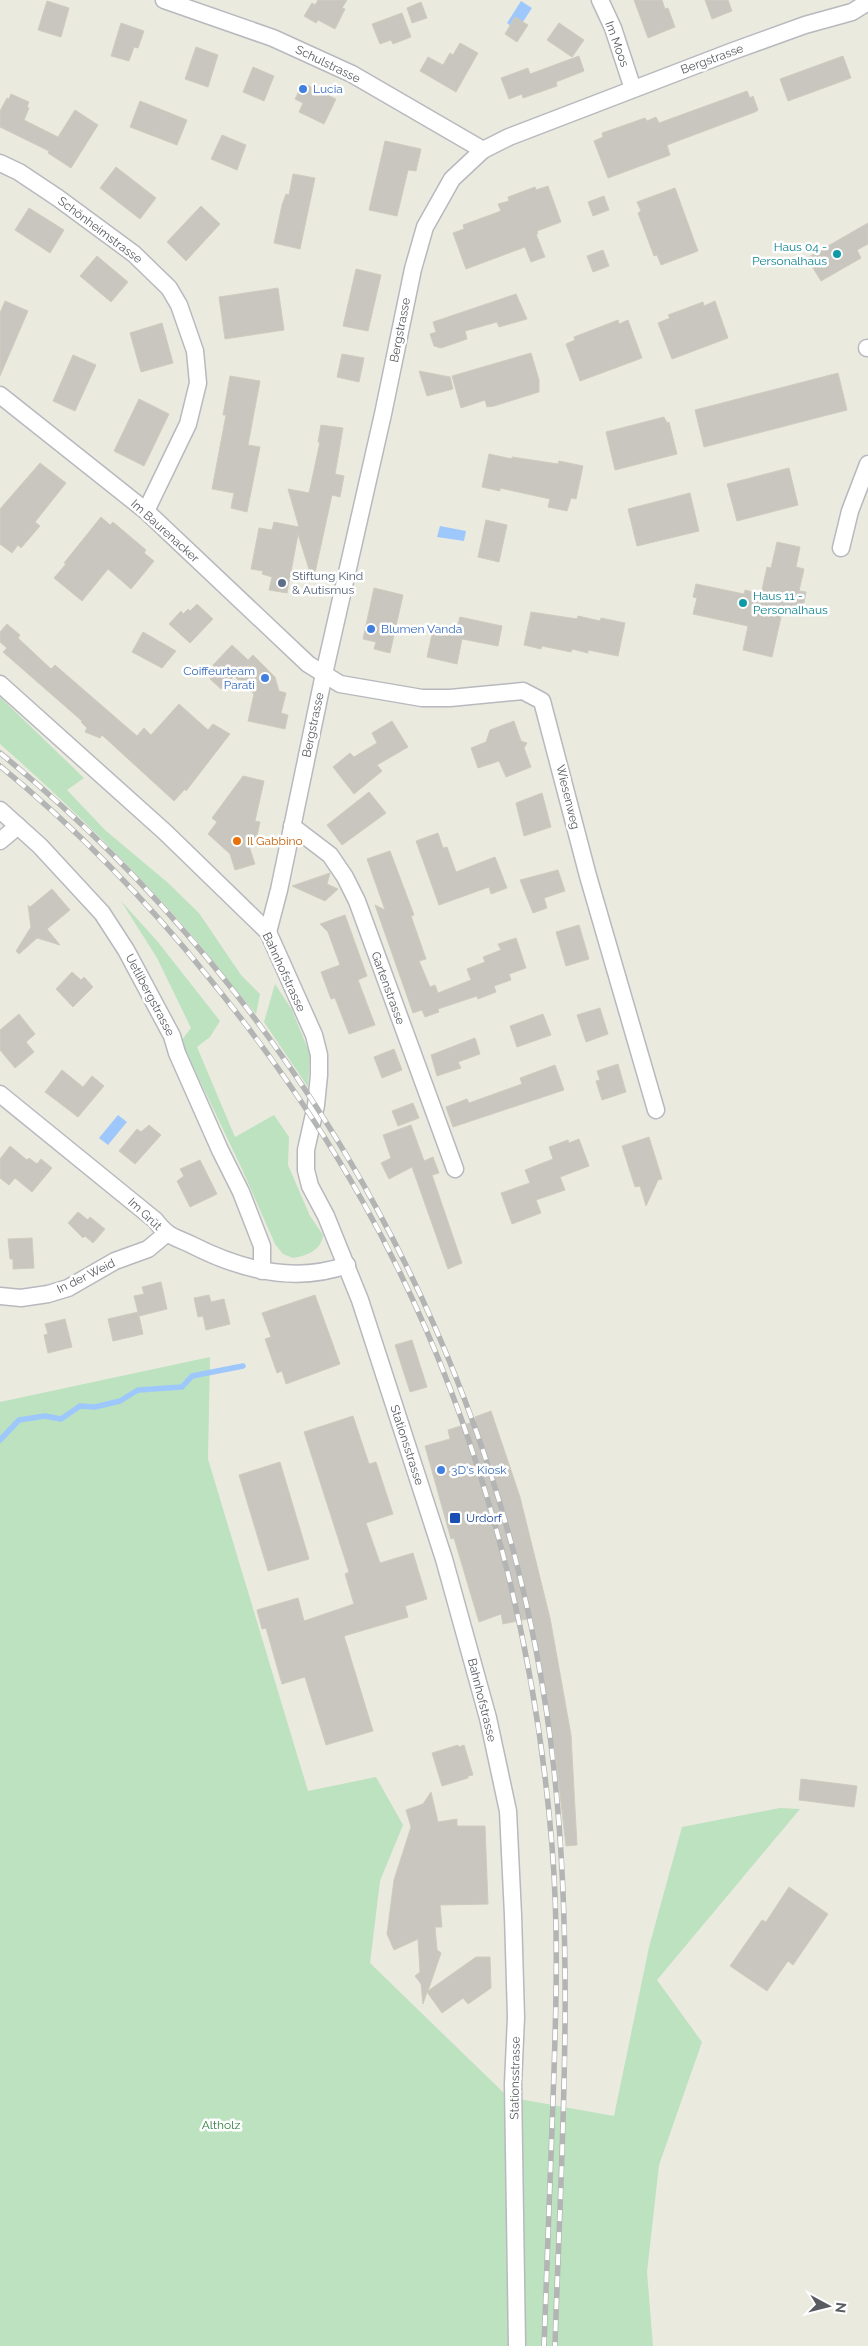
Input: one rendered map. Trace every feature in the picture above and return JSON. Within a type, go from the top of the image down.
[{"type":"street","name":"Schulstrasse","points":[[164,0],[273,38],[352,74],[482,150]]},
{"type":"street","name":"Im Moos","points":[[600,0],[613,28],[633,89]]},
{"type":"street","name":"Bergstrasse","points":[[268,932],[279,890],[324,674],[383,414],[413,269],[425,226],[452,179],[482,150],[509,137],[796,28],[852,12],[868,2]]},
{"type":"street","name":"Schönheimstrasse","points":[[0,163],[19,172],[58,198],[134,254],[169,288],[179,305],[195,351],[198,384],[188,424],[146,511]]},
{"type":"street","name":"Im Baurenacker","points":[[0,395],[146,511],[275,634],[308,664],[324,674]]},
{"type":"street","points":[[841,548],[850,511],[868,464]]},
{"type":"street","name":"Wiesenweg","points":[[324,674],[340,684],[422,698],[450,698],[524,691],[542,701],[588,876],[656,1110]]},
{"type":"street","name":"Bahnhofstrasse","points":[[0,684],[164,832],[268,932],[314,1035],[319,1055],[316,1105],[306,1150],[306,1170],[310,1186],[347,1265],[360,1300]]},
{"type":"street","name":"Uetlibergstrasse","points":[[0,810],[18,826],[102,913],[126,950],[172,1036],[177,1053],[220,1150],[241,1192],[262,1246],[262,1271]]},
{"type":"street","points":[[0,841],[18,826]]},
{"type":"street","name":"Gartenstrasse","points":[[292,826],[330,855],[345,877],[357,901],[455,1169]]},
{"type":"street","name":"Im Grüt","points":[[0,1094],[155,1220],[166,1234],[221,1258],[262,1271],[293,1275],[315,1273],[347,1265]]},
{"type":"street","name":"In der Weid","points":[[0,1296],[21,1298],[48,1294],[68,1288],[115,1261],[148,1249],[166,1234]]},
{"type":"street","name":"Stationsstrasse","points":[[360,1300],[453,1590]]},
{"type":"street","name":"Bahnhofstrasse","points":[[453,1590],[488,1718],[508,1811]]},
{"type":"street","name":"Stationsstrasse","points":[[508,1811],[516,2008],[513,2084],[517,2346]]},
{"type":"green space","points":[[0,697],[84,778],[67,790],[105,830],[167,882],[199,913],[241,975],[260,994],[256,1014],[191,934],[138,876],[71,809],[0,744]]},
{"type":"green space","points":[[121,901],[158,942],[220,1021],[210,1037],[197,1047],[235,1137],[274,1115],[289,1137],[288,1165],[310,1216],[323,1235],[320,1245],[313,1251],[293,1258],[283,1254],[275,1244],[242,1169],[181,1041],[191,1028],[157,958]]},
{"type":"green space","points":[[275,984],[292,1010],[310,1054],[308,1087],[264,1022]]},
{"type":"green space","name":"Altholz","points":[[210,1357],[208,1459],[308,1791],[376,1777],[403,1825],[380,1881],[370,1963],[508,2097],[614,2116],[649,1947],[682,1827],[780,1808],[800,1809],[657,1980],[702,2042],[659,2165],[647,2272],[653,2346],[0,2346],[0,1402]]},
{"type":"water","points":[[521,1],[532,8],[517,31],[507,23]]},
{"type":"water","points":[[440,526],[466,531],[464,541],[437,537]]},
{"type":"water","points":[[118,1115],[127,1122],[108,1145],[99,1138]]},
{"type":"building","points":[[318,0],[347,0],[342,8],[345,9],[335,29],[318,20],[316,23],[304,16],[312,3],[315,5]]},
{"type":"building","points":[[634,0],[662,0],[665,9],[668,8],[675,27],[648,38]]},
{"type":"building","points":[[705,0],[728,0],[732,11],[712,19]]},
{"type":"building","points":[[47,1],[69,8],[61,37],[38,30]]},
{"type":"building","points":[[421,2],[427,18],[412,23],[407,8]]},
{"type":"building","points":[[402,13],[411,37],[393,44],[391,40],[380,44],[372,24]]},
{"type":"building","points":[[515,17],[528,25],[517,42],[505,34]]},
{"type":"building","points":[[121,23],[144,31],[138,48],[134,47],[129,61],[111,56]]},
{"type":"building","points":[[559,23],[584,40],[572,57],[547,40]]},
{"type":"building","points":[[460,43],[478,53],[456,92],[420,71],[428,57],[443,65],[450,53],[453,55]]},
{"type":"building","points":[[196,47],[218,55],[208,87],[185,79]]},
{"type":"building","points":[[579,56],[584,71],[556,82],[557,86],[523,98],[522,94],[509,99],[501,78],[528,68],[530,74]]},
{"type":"building","points":[[843,56],[851,78],[788,101],[780,79]]},
{"type":"building","points":[[253,67],[274,76],[264,101],[243,92]]},
{"type":"building","points":[[303,83],[336,99],[324,124],[299,112],[303,103],[295,99]]},
{"type":"building","points":[[747,91],[750,98],[753,96],[758,110],[755,112],[667,145],[670,155],[608,178],[594,141],[603,137],[602,133],[645,118],[647,121],[656,117],[659,123]]},
{"type":"building","points":[[11,94],[29,102],[27,107],[29,108],[24,120],[58,137],[75,110],[98,125],[71,168],[48,153],[49,151],[0,127],[0,111]]},
{"type":"building","points":[[140,101],[187,120],[177,145],[130,127]]},
{"type":"building","points":[[222,135],[246,145],[237,170],[211,159]]},
{"type":"building","points":[[385,141],[421,149],[416,171],[408,170],[397,216],[369,210]]},
{"type":"building","points":[[116,167],[156,198],[140,219],[100,188]]},
{"type":"building","points":[[293,174],[315,178],[300,249],[274,243],[282,205],[286,194],[289,195]]},
{"type":"building","points":[[548,186],[561,222],[537,231],[538,234],[536,234],[545,257],[531,262],[525,247],[466,269],[453,233],[464,229],[463,225],[501,211],[498,204],[509,201],[508,197],[535,187],[536,190]]},
{"type":"building","points":[[675,188],[698,251],[661,265],[657,255],[654,256],[638,213],[641,211],[637,202]]},
{"type":"building","points":[[604,196],[609,210],[593,216],[588,202]]},
{"type":"building","points":[[201,206],[220,224],[186,261],[167,242]]},
{"type":"building","points":[[29,208],[64,230],[50,253],[15,230]]},
{"type":"building","name":"Haus 04 - Personalhaus","points":[[868,223],[868,244],[857,250],[861,258],[821,281],[807,258]]},
{"type":"building","points":[[603,250],[609,266],[593,272],[587,256]]},
{"type":"building","points":[[97,256],[128,282],[111,302],[80,276]]},
{"type":"building","points":[[356,269],[381,275],[368,331],[343,326]]},
{"type":"building","points":[[278,288],[284,330],[225,339],[219,297]]},
{"type":"building","points":[[516,294],[527,319],[499,327],[497,322],[465,331],[467,339],[441,348],[434,346],[430,334],[436,332],[433,322]]},
{"type":"building","points":[[5,301],[28,311],[0,376],[0,313]]},
{"type":"building","points":[[715,301],[728,338],[672,359],[658,323],[670,318],[668,315],[703,302],[704,306]]},
{"type":"building","points":[[618,320],[619,324],[628,320],[642,358],[580,381],[566,344],[575,340],[574,337]]},
{"type":"building","points":[[162,323],[173,363],[141,372],[130,333]]},
{"type":"building","points":[[531,353],[539,380],[539,392],[494,406],[487,407],[485,400],[461,408],[452,376]]},
{"type":"building","points":[[342,354],[364,358],[359,382],[337,377]]},
{"type":"building","points":[[73,355],[96,365],[75,411],[53,401]]},
{"type":"building","points":[[419,371],[450,377],[453,389],[427,396]]},
{"type":"building","points":[[838,373],[847,410],[704,447],[695,410]]},
{"type":"building","points":[[230,376],[260,381],[248,445],[260,447],[247,512],[231,508],[234,493],[212,489],[226,415],[223,415]]},
{"type":"building","points":[[139,399],[169,414],[144,466],[114,451]]},
{"type":"building","points":[[664,417],[667,423],[669,422],[677,454],[615,470],[606,432]]},
{"type":"building","points":[[321,425],[343,428],[335,474],[344,476],[340,497],[332,495],[313,582],[298,534],[287,593],[269,590],[272,577],[262,574],[263,571],[251,569],[259,528],[272,530],[274,522],[299,527],[288,489],[309,493],[320,442],[318,442]]},
{"type":"building","points":[[489,454],[512,459],[512,457],[558,464],[559,461],[583,466],[576,499],[571,498],[567,511],[548,507],[550,499],[500,488],[500,491],[482,487]]},
{"type":"building","points":[[40,463],[66,483],[35,522],[40,526],[21,548],[18,545],[12,553],[0,544],[0,509]]},
{"type":"building","points":[[789,468],[798,505],[737,521],[727,484]]},
{"type":"building","points":[[690,493],[699,531],[637,546],[628,509]]},
{"type":"building","points":[[101,517],[110,525],[113,522],[146,550],[144,553],[154,561],[131,589],[108,569],[82,601],[54,578]]},
{"type":"building","points":[[486,520],[507,525],[499,562],[478,557]]},
{"type":"building","name":"Haus 11 - Personalhaus","points":[[777,542],[800,547],[796,567],[804,569],[799,591],[806,592],[803,608],[790,605],[789,610],[783,608],[772,657],[743,650],[748,626],[693,614],[697,598],[693,597],[696,584],[744,594],[745,590],[761,594],[767,567],[771,568]]},
{"type":"building","points":[[374,588],[403,595],[390,653],[374,649],[376,642],[363,639]]},
{"type":"building","points":[[197,604],[213,619],[190,643],[169,624],[181,611],[183,614],[188,609],[190,611]]},
{"type":"building","points":[[531,612],[577,619],[578,616],[600,621],[601,618],[625,623],[618,656],[588,650],[588,653],[572,649],[571,652],[542,646],[541,649],[524,645]]},
{"type":"building","points":[[460,617],[502,626],[498,646],[462,639],[457,664],[427,657],[433,630],[455,635]]},
{"type":"building","points":[[7,624],[20,635],[18,638],[51,669],[55,665],[137,736],[144,728],[151,735],[179,704],[208,730],[213,724],[230,734],[186,791],[185,789],[174,801],[102,735],[100,738],[85,732],[87,728],[82,721],[3,652],[7,648],[0,642],[0,632]]},
{"type":"building","points":[[143,632],[176,651],[162,668],[132,652]]},
{"type":"building","points":[[232,645],[248,660],[253,655],[275,677],[279,691],[286,693],[281,713],[288,715],[285,729],[248,721],[254,694],[234,676],[221,689],[210,679],[217,670],[213,665]]},
{"type":"building","points":[[392,721],[408,747],[377,765],[382,771],[354,794],[333,767],[350,753],[354,757],[377,743],[372,733]]},
{"type":"building","points":[[514,721],[521,741],[527,743],[524,748],[531,767],[506,777],[499,761],[478,768],[471,748],[486,742],[490,730]]},
{"type":"building","points":[[243,776],[264,781],[255,821],[260,822],[255,845],[249,846],[255,864],[235,870],[230,854],[208,834],[217,822],[212,818]]},
{"type":"building","points":[[369,792],[386,813],[342,845],[327,825]]},
{"type":"building","points":[[542,793],[551,827],[524,836],[516,803]]},
{"type":"building","points":[[438,833],[443,848],[447,847],[456,872],[495,857],[507,888],[491,894],[489,887],[439,905],[416,841]]},
{"type":"building","points":[[390,851],[414,915],[411,916],[426,959],[419,961],[430,987],[435,985],[438,993],[471,980],[467,969],[485,962],[483,957],[501,950],[498,944],[516,938],[526,968],[509,974],[511,980],[494,986],[496,992],[478,999],[477,996],[438,1009],[439,1012],[425,1017],[422,1010],[413,1013],[375,905],[385,910],[367,859]]},
{"type":"building","points":[[558,870],[565,891],[544,898],[547,908],[533,913],[520,880]]},
{"type":"building","points":[[330,873],[327,884],[338,889],[325,901],[292,886]]},
{"type":"building","points":[[52,889],[70,910],[47,929],[60,945],[37,938],[19,954],[16,951],[31,927],[28,905],[30,907]]},
{"type":"building","points":[[345,915],[367,976],[358,980],[375,1025],[349,1034],[335,998],[331,999],[321,972],[340,965],[328,932],[320,924]]},
{"type":"building","points":[[579,925],[589,959],[566,966],[556,932]]},
{"type":"building","points":[[72,972],[81,980],[84,977],[93,987],[73,1007],[56,989]]},
{"type":"building","points":[[600,1008],[608,1034],[586,1042],[577,1015]]},
{"type":"building","points":[[19,1014],[35,1034],[26,1042],[34,1052],[15,1068],[0,1050],[0,1030]]},
{"type":"building","points":[[543,1014],[551,1035],[517,1047],[510,1026]]},
{"type":"building","points":[[475,1038],[480,1054],[458,1062],[461,1068],[437,1076],[431,1055]]},
{"type":"building","points":[[394,1049],[402,1070],[382,1078],[374,1057]]},
{"type":"building","points":[[618,1064],[626,1092],[602,1100],[596,1081],[600,1080],[597,1071]]},
{"type":"building","points":[[555,1065],[564,1090],[453,1127],[446,1107],[467,1099],[469,1103],[522,1084],[520,1078]]},
{"type":"building","points":[[62,1070],[83,1087],[92,1076],[104,1086],[78,1117],[45,1092]]},
{"type":"building","points":[[413,1103],[419,1118],[398,1126],[392,1111]]},
{"type":"building","points":[[149,1125],[161,1135],[135,1164],[119,1151],[137,1129],[141,1132]]},
{"type":"building","points":[[411,1125],[424,1161],[433,1157],[439,1173],[432,1175],[462,1263],[448,1269],[412,1167],[389,1179],[381,1163],[391,1158],[383,1135]]},
{"type":"building","points":[[649,1137],[662,1179],[658,1180],[646,1206],[640,1186],[635,1187],[622,1146]]},
{"type":"building","points":[[579,1139],[589,1166],[560,1177],[565,1190],[536,1200],[541,1213],[512,1224],[501,1193],[530,1183],[525,1170],[553,1159],[549,1147],[568,1140],[569,1143]]},
{"type":"building","points":[[10,1146],[27,1160],[29,1158],[37,1164],[41,1159],[52,1168],[32,1192],[15,1178],[9,1185],[0,1178],[0,1159]]},
{"type":"building","points":[[200,1160],[217,1194],[190,1207],[177,1181],[184,1176],[180,1169]]},
{"type":"building","points":[[78,1212],[88,1220],[90,1217],[105,1229],[93,1243],[85,1236],[83,1238],[68,1223]]},
{"type":"building","points":[[32,1238],[34,1268],[13,1269],[13,1259],[10,1259],[8,1239]]},
{"type":"building","points":[[161,1282],[167,1309],[139,1316],[134,1296],[144,1294],[142,1287]]},
{"type":"building","points":[[209,1295],[211,1302],[224,1299],[230,1324],[206,1330],[203,1316],[198,1317],[194,1298]]},
{"type":"building","points":[[315,1295],[340,1364],[286,1384],[282,1371],[277,1373],[265,1339],[271,1337],[262,1313]]},
{"type":"building","points":[[138,1312],[143,1334],[113,1341],[108,1319]]},
{"type":"building","points":[[65,1319],[72,1347],[48,1353],[44,1335],[48,1334],[45,1324]]},
{"type":"building","points":[[412,1340],[427,1387],[410,1392],[395,1345]]},
{"type":"building","points":[[491,1411],[520,1497],[550,1618],[571,1735],[577,1845],[566,1846],[555,1752],[532,1618],[503,1624],[501,1614],[479,1622],[454,1538],[451,1539],[425,1446],[450,1439],[448,1430],[476,1421],[475,1417]]},
{"type":"building","points":[[353,1416],[369,1464],[376,1462],[393,1514],[366,1523],[380,1563],[413,1553],[427,1599],[405,1606],[408,1617],[344,1636],[373,1731],[326,1745],[305,1677],[282,1684],[266,1628],[262,1629],[257,1610],[298,1598],[304,1621],[354,1604],[345,1574],[349,1572],[304,1432]]},
{"type":"building","points":[[280,1462],[309,1559],[268,1571],[239,1475]]},
{"type":"building","points":[[458,1745],[459,1747],[464,1745],[473,1775],[442,1786],[432,1753]]},
{"type":"building","points":[[801,1779],[857,1786],[854,1807],[799,1800]]},
{"type":"building","points":[[431,1792],[438,1822],[457,1819],[457,1826],[485,1826],[488,1904],[440,1905],[442,1927],[435,1927],[437,1950],[441,1953],[428,1991],[476,1957],[490,1957],[491,1988],[468,2004],[463,1998],[442,2013],[427,1992],[423,2004],[421,1984],[415,1976],[420,1972],[418,1939],[394,1950],[387,1934],[394,1880],[411,1827],[406,1810],[423,1804]]},
{"type":"building","points":[[789,1887],[828,1914],[793,1965],[788,1961],[767,1991],[730,1966],[762,1920],[766,1922]]},
{"type":"waterway","points":[[0,1440],[19,1420],[45,1416],[61,1419],[80,1406],[95,1407],[120,1401],[138,1390],[182,1387],[192,1376],[243,1366]]},
{"type":"railway","points":[[0,753],[110,852],[210,962],[299,1081],[376,1208],[441,1342],[493,1481],[531,1624],[554,1770],[560,1842],[564,1914],[565,2058],[555,2346]]},
{"type":"railway","points":[[0,766],[84,840],[161,921],[230,1004],[291,1087],[363,1202],[402,1277],[436,1354],[466,1433],[492,1514],[513,1596],[530,1679],[543,1763],[552,1846],[556,1909],[556,2005],[544,2346]]},
{"type":"place","name":"Lucia","points":[[303,89]]},
{"type":"place","name":"Haus 04 - Personalhaus","points":[[837,254]]},
{"type":"place","name":"Stiftung Kind & Autismus","points":[[282,583]]},
{"type":"place","name":"Haus 11 - Personalhaus","points":[[743,603]]},
{"type":"place","name":"Blumen Vanda","points":[[371,629]]},
{"type":"place","name":"Coiffeurteam Parati","points":[[265,678]]},
{"type":"place","name":"Il Gabbino","points":[[237,841]]},
{"type":"place","name":"3D's Kiosk","points":[[441,1470]]},
{"type":"place","name":"Urdorf","points":[[455,1518]]}]
